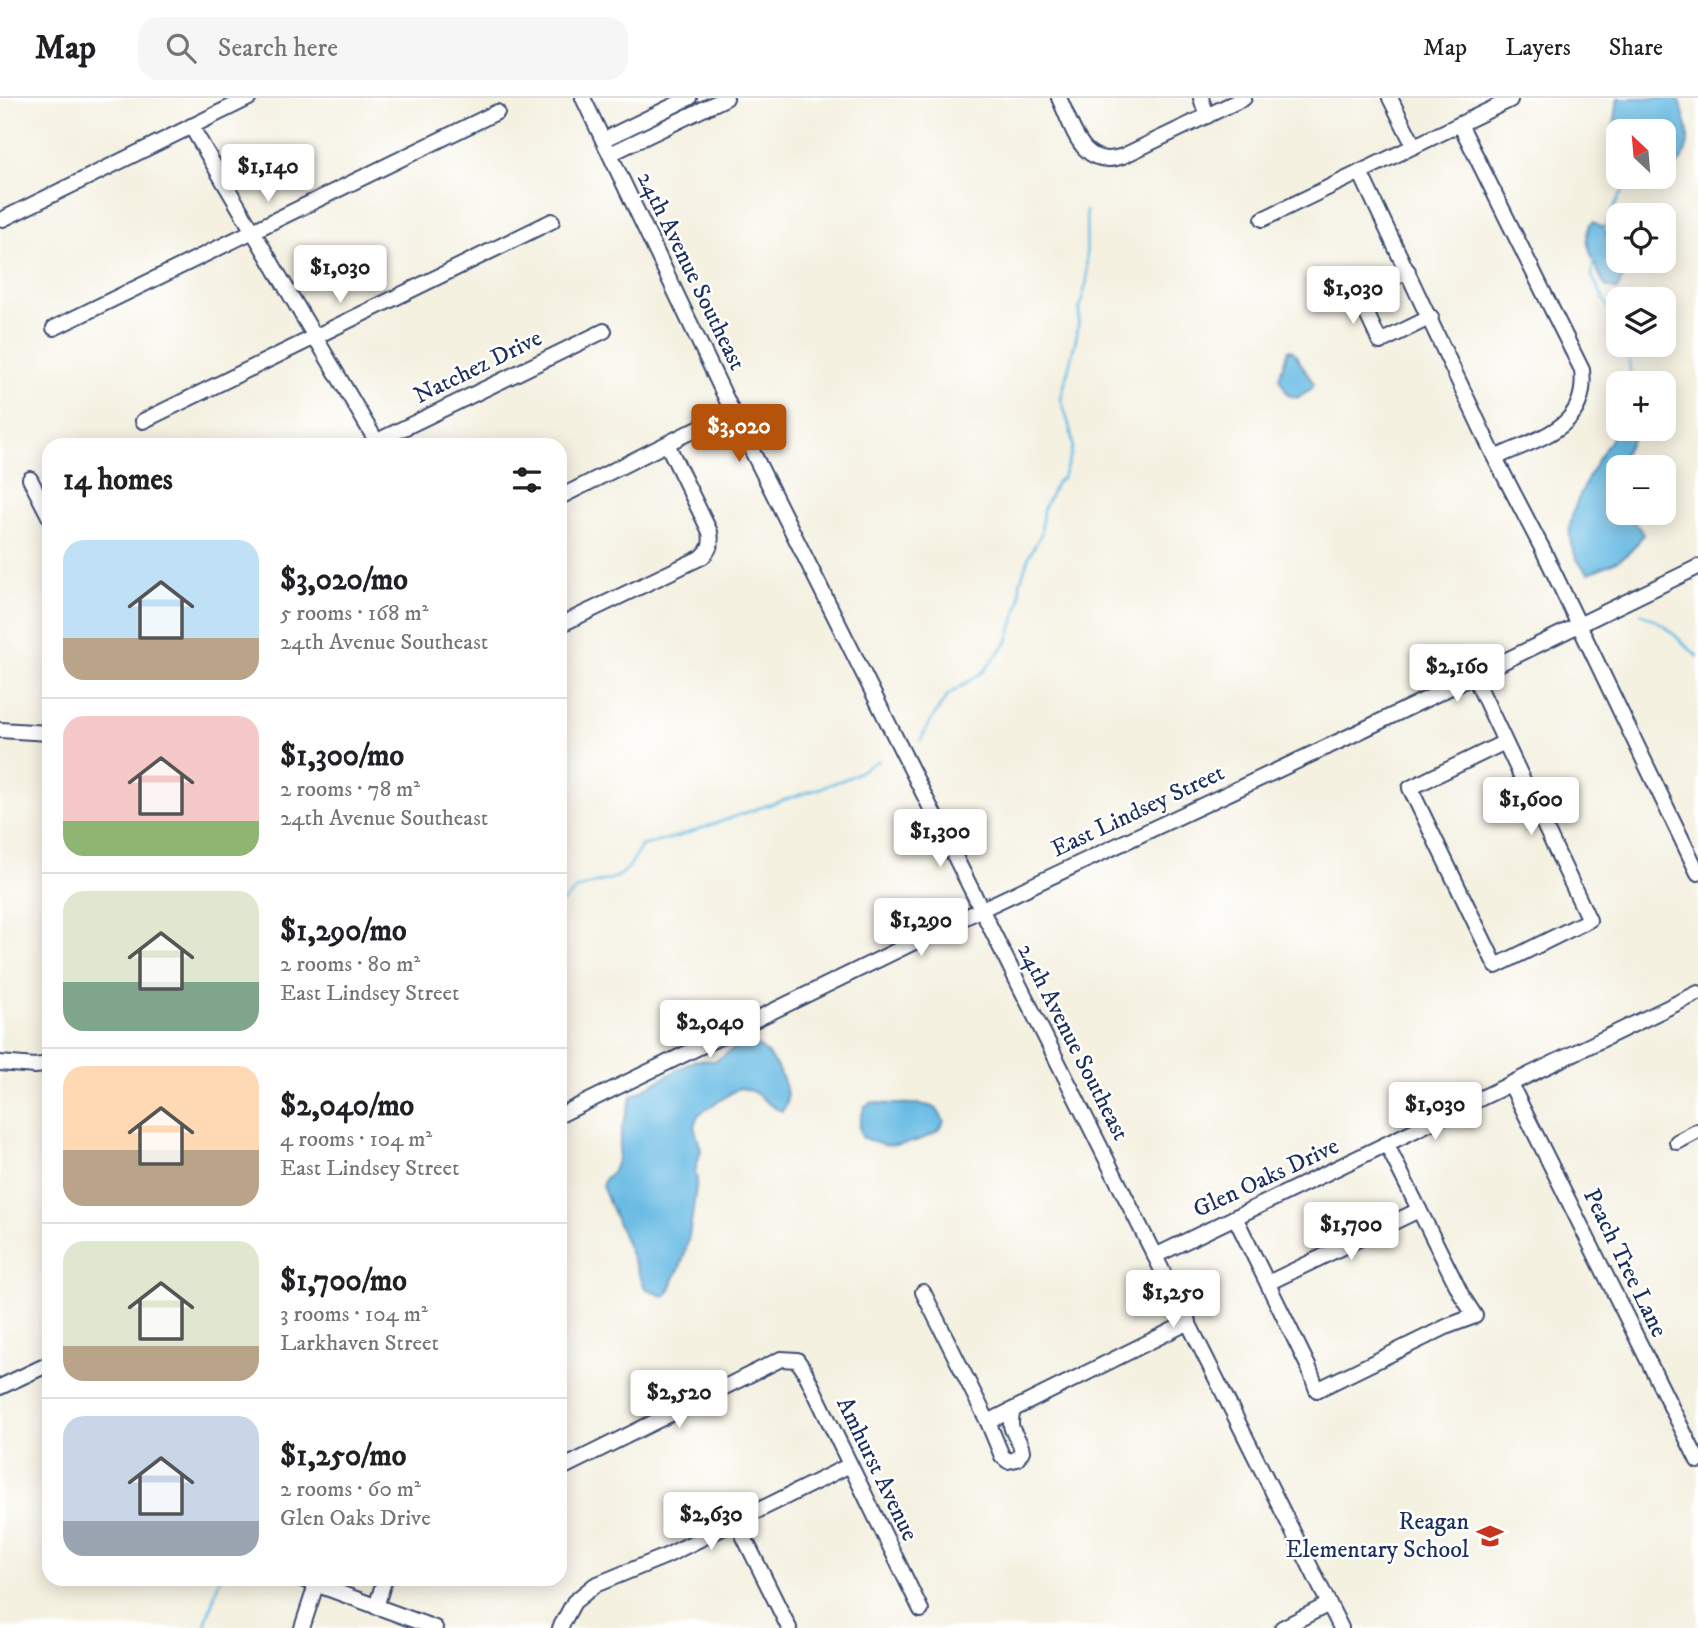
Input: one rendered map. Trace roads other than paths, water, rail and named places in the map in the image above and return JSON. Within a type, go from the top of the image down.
[{"type":"street","points":[[3,219],[249,98]]},
{"type":"street","name":"24th Avenue Southeast","points":[[583,98],[732,411],[1340,1628]]},
{"type":"street","points":[[603,139],[689,98]]},
{"type":"street","points":[[610,154],[726,98]]},
{"type":"street","points":[[1059,98],[1087,152],[1103,160],[1123,156],[1244,98]]},
{"type":"street","points":[[1201,98],[1207,116]]},
{"type":"street","points":[[1390,98],[1414,146]]},
{"type":"street","points":[[1263,219],[1510,100]]},
{"type":"street","points":[[54,328],[496,112]]},
{"type":"street","points":[[1460,124],[1582,370],[1584,384],[1581,401],[1572,417],[1559,428],[1495,458]]},
{"type":"street","points":[[191,126],[372,438]]},
{"type":"street","points":[[1360,172],[1495,458],[1580,625],[1698,873]]},
{"type":"street","points":[[143,421],[552,221]]},
{"type":"street","points":[[1408,271],[1358,295],[1380,342],[1430,317]]},
{"type":"street","name":"Natchez Drive","points":[[387,438],[604,331]]},
{"type":"street","points":[[567,494],[732,411]]},
{"type":"street","points":[[567,622],[702,557],[711,544],[710,532],[667,444]]},
{"type":"street","points":[[30,479],[42,502]]},
{"type":"street","name":"East Lindsey Street","points":[[567,1112],[980,910],[1474,677],[1698,567]]},
{"type":"street","points":[[1474,677],[1590,920],[1496,965],[1410,788],[1505,742]]},
{"type":"street","points":[[0,730],[42,733]]},
{"type":"street","name":"Glen Oaks Drive","points":[[1155,1256],[1698,993]]},
{"type":"street","points":[[0,1063],[42,1064]]},
{"type":"street","name":"Peach Tree Lane","points":[[1511,1085],[1698,1461]]},
{"type":"street","points":[[1676,1142],[1698,1131]]},
{"type":"street","points":[[1236,1217],[1317,1390],[1448,1326],[1475,1316],[1462,1296],[1387,1145]]},
{"type":"street","points":[[1268,1283],[1419,1210]]},
{"type":"street","points":[[923,1292],[988,1422],[1002,1456],[1008,1461],[1020,1456],[1022,1447],[1011,1431],[1013,1410]]},
{"type":"street","points":[[988,1422],[1189,1322]]},
{"type":"street","name":"Amhurst Avenue","points":[[567,1466],[786,1358],[797,1360],[921,1610]]},
{"type":"street","points":[[0,1387],[42,1367]]},
{"type":"street","points":[[560,1628],[566,1612],[586,1590],[652,1562],[850,1465]]},
{"type":"street","points":[[736,1521],[789,1628]]},
{"type":"street","points":[[302,1628],[316,1586]]},
{"type":"street","points":[[319,1586],[432,1628]]},
{"type":"street","points":[[376,1607],[383,1586]]},
{"type":"street","points":[[1282,1628],[1328,1604]]},
{"type":"water","points":[[1618,98],[1678,98],[1688,133],[1686,152],[1676,167],[1676,119],[1615,119]]},
{"type":"water","points":[[1594,222],[1604,228],[1606,273],[1623,273],[1618,287],[1605,286],[1590,252],[1587,234]]},
{"type":"water","points":[[1288,350],[1293,351],[1314,384],[1297,398],[1288,395],[1279,378]]},
{"type":"water","points":[[1610,441],[1630,441],[1623,455],[1606,455],[1606,525],[1636,525],[1643,534],[1626,555],[1589,573],[1574,552],[1570,525],[1583,488]]},
{"type":"water","points":[[745,1043],[761,1048],[773,1060],[785,1087],[786,1104],[782,1111],[752,1091],[739,1088],[698,1115],[694,1126],[701,1150],[695,1171],[697,1179],[690,1230],[680,1266],[665,1297],[645,1288],[602,1186],[605,1178],[613,1171],[618,1158],[622,1128],[632,1096],[695,1060],[715,1061]]},
{"type":"water","points":[[872,1102],[936,1108],[944,1121],[941,1127],[927,1137],[900,1144],[881,1144],[862,1137],[860,1129],[865,1106]]},
{"type":"waterway","points":[[1604,229],[1625,189]]},
{"type":"waterway","points":[[921,740],[947,696],[984,671],[1008,641],[1020,601],[1020,583],[1029,556],[1041,534],[1043,510],[1057,482],[1063,477],[1071,454],[1073,445],[1070,428],[1061,399],[1087,281],[1086,211]]},
{"type":"waterway","points":[[1594,259],[1592,276],[1606,303]]},
{"type":"waterway","points":[[1629,357],[1630,371]]},
{"type":"waterway","points":[[1641,613],[1664,625],[1698,657]]},
{"type":"waterway","points":[[567,898],[576,890],[621,875],[634,860],[641,846],[680,836],[818,789],[850,777],[879,760]]},
{"type":"waterway","points":[[204,1628],[217,1586]]},
{"type":"place","name":"Reagan Elementary School","points":[[1490,1536]]}]
